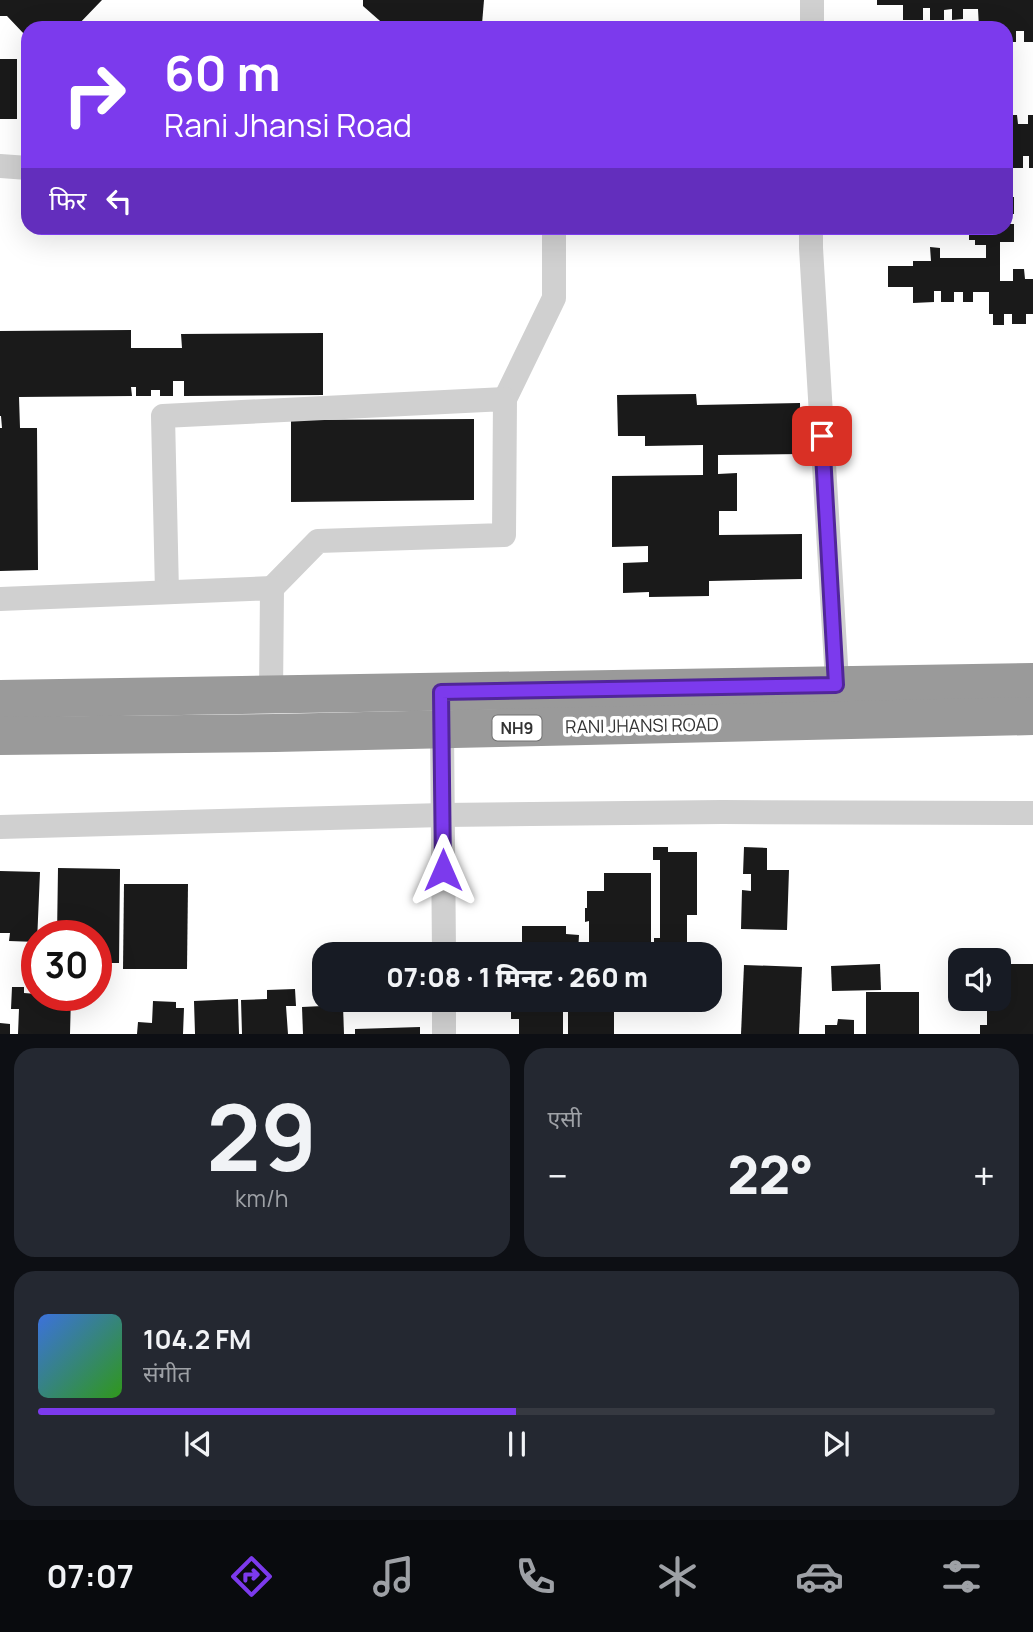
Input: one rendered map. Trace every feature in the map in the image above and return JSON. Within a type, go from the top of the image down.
[{"type":"highway","name":"RANI JHANSI ROAD","points":[[0,736],[442,729],[839,703],[1033,682]]},
{"type":"highway","name":"RANI JHANSI ROAD","points":[[0,699],[441,692],[839,703],[1033,716]]},
{"type":"highway","points":[[441,692],[442,729]]},
{"type":"highway","points":[[271,695],[275,733]]},
{"type":"street","points":[[812,0],[812,21]]},
{"type":"street","points":[[0,166],[21,167]]},
{"type":"street","points":[[0,599],[272,588],[318,541],[504,535],[505,399],[554,298],[554,235]]},
{"type":"street","points":[[811,235],[839,703]]},
{"type":"street","points":[[167,592],[163,416],[505,399]]},
{"type":"street","points":[[271,695],[272,588]]},
{"type":"street","points":[[442,729],[444,942]]},
{"type":"street","points":[[0,827],[443,815],[1033,813]]},
{"type":"street","points":[[444,1012],[444,1034]]},
{"type":"building","points":[[0,0],[102,0],[82,21],[21,21],[21,31],[7,16],[0,16]]},
{"type":"building","points":[[363,0],[484,0],[482,21],[380,21],[363,6]]},
{"type":"building","points":[[877,0],[1033,0],[1033,42],[1024,42],[1024,31],[1016,31],[1016,42],[1013,42],[1013,21],[979,21],[978,9],[963,9],[963,19],[952,20],[952,9],[944,10],[944,20],[930,20],[930,8],[923,8],[923,20],[903,20],[903,5],[877,5]]},
{"type":"building","points":[[0,59],[17,59],[17,119],[0,119]]},
{"type":"building","points":[[1013,115],[1017,115],[1018,124],[1028,124],[1028,115],[1033,115],[1033,168],[1029,168],[1029,156],[1023,156],[1023,168],[1013,168]]},
{"type":"building","points":[[1014,224],[1014,242],[1000,242],[1000,281],[1013,281],[1013,269],[1024,269],[1025,279],[1033,279],[1033,314],[1026,314],[1026,324],[1012,324],[1012,314],[1004,314],[1004,325],[993,325],[993,314],[989,314],[989,292],[973,292],[973,302],[963,302],[963,292],[954,292],[954,302],[941,302],[941,291],[934,291],[934,302],[913,303],[913,287],[888,287],[888,266],[913,266],[913,261],[931,261],[930,247],[940,248],[940,258],[986,258],[986,245],[975,245],[975,240],[969,240],[969,235],[1013,235]]},
{"type":"building","points":[[131,330],[131,348],[182,348],[181,334],[323,333],[323,395],[184,396],[184,381],[173,381],[173,396],[160,396],[160,390],[151,390],[151,396],[136,396],[136,387],[131,387],[132,396],[19,397],[20,428],[37,428],[38,570],[0,571],[0,331]]},
{"type":"building","points":[[696,394],[697,405],[800,403],[801,454],[718,455],[718,474],[737,473],[737,511],[719,511],[719,535],[802,534],[802,579],[709,581],[709,596],[649,597],[649,592],[623,593],[623,563],[648,562],[648,546],[612,547],[612,476],[703,475],[703,445],[645,446],[645,436],[618,436],[617,395]]},
{"type":"building","points":[[474,419],[474,500],[291,502],[291,420]]},
{"type":"building","points":[[653,847],[668,847],[668,852],[697,852],[697,915],[687,915],[687,942],[654,942],[654,938],[660,938],[660,860],[653,860]]},
{"type":"building","points":[[744,847],[767,848],[767,870],[789,870],[787,930],[741,929],[742,890],[751,891],[751,874],[743,874]]},
{"type":"building","points":[[58,868],[120,869],[119,963],[112,963],[112,920],[57,920]]},
{"type":"building","points":[[0,871],[40,872],[38,920],[21,920],[21,941],[9,941],[10,933],[0,933]]},
{"type":"building","points":[[604,873],[651,873],[651,942],[589,942],[589,921],[585,922],[587,891],[604,891]]},
{"type":"building","points":[[124,884],[188,884],[187,969],[123,969]]},
{"type":"building","points":[[522,926],[566,926],[566,934],[579,935],[579,942],[522,942]]},
{"type":"building","points":[[880,964],[881,990],[832,991],[831,966]]},
{"type":"building","points":[[1011,964],[1033,964],[1033,1034],[980,1034],[980,1025],[987,1025],[987,1011],[1011,1011]]},
{"type":"building","points":[[744,965],[802,967],[799,1034],[741,1034]]},
{"type":"building","points":[[12,987],[21,987],[21,1011],[71,1011],[70,1034],[18,1034],[19,1009],[11,1009]]},
{"type":"building","points":[[295,989],[296,1006],[286,1006],[288,1034],[242,1034],[241,1000],[267,999],[267,990]]},
{"type":"building","points":[[866,992],[919,992],[919,1034],[866,1034]]},
{"type":"building","points":[[238,999],[239,1034],[195,1034],[194,1001]]},
{"type":"building","points":[[153,1001],[176,1002],[176,1008],[184,1008],[183,1034],[137,1034],[138,1022],[152,1023]]},
{"type":"building","points":[[302,1007],[312,1007],[312,1012],[343,1012],[344,1034],[303,1034]]},
{"type":"building","points":[[511,1012],[563,1012],[563,1034],[519,1034],[519,1019],[511,1019]]},
{"type":"building","points":[[568,1012],[614,1012],[614,1034],[568,1034]]},
{"type":"building","points":[[838,1019],[854,1020],[854,1034],[825,1034],[825,1025],[837,1025]]},
{"type":"building","points":[[0,1023],[10,1024],[10,1034],[0,1034]]},
{"type":"building","points":[[420,1027],[420,1034],[355,1034],[355,1029]]},
{"type":"route","points":[[443,870],[441,692],[836,685],[822,436]]}]
